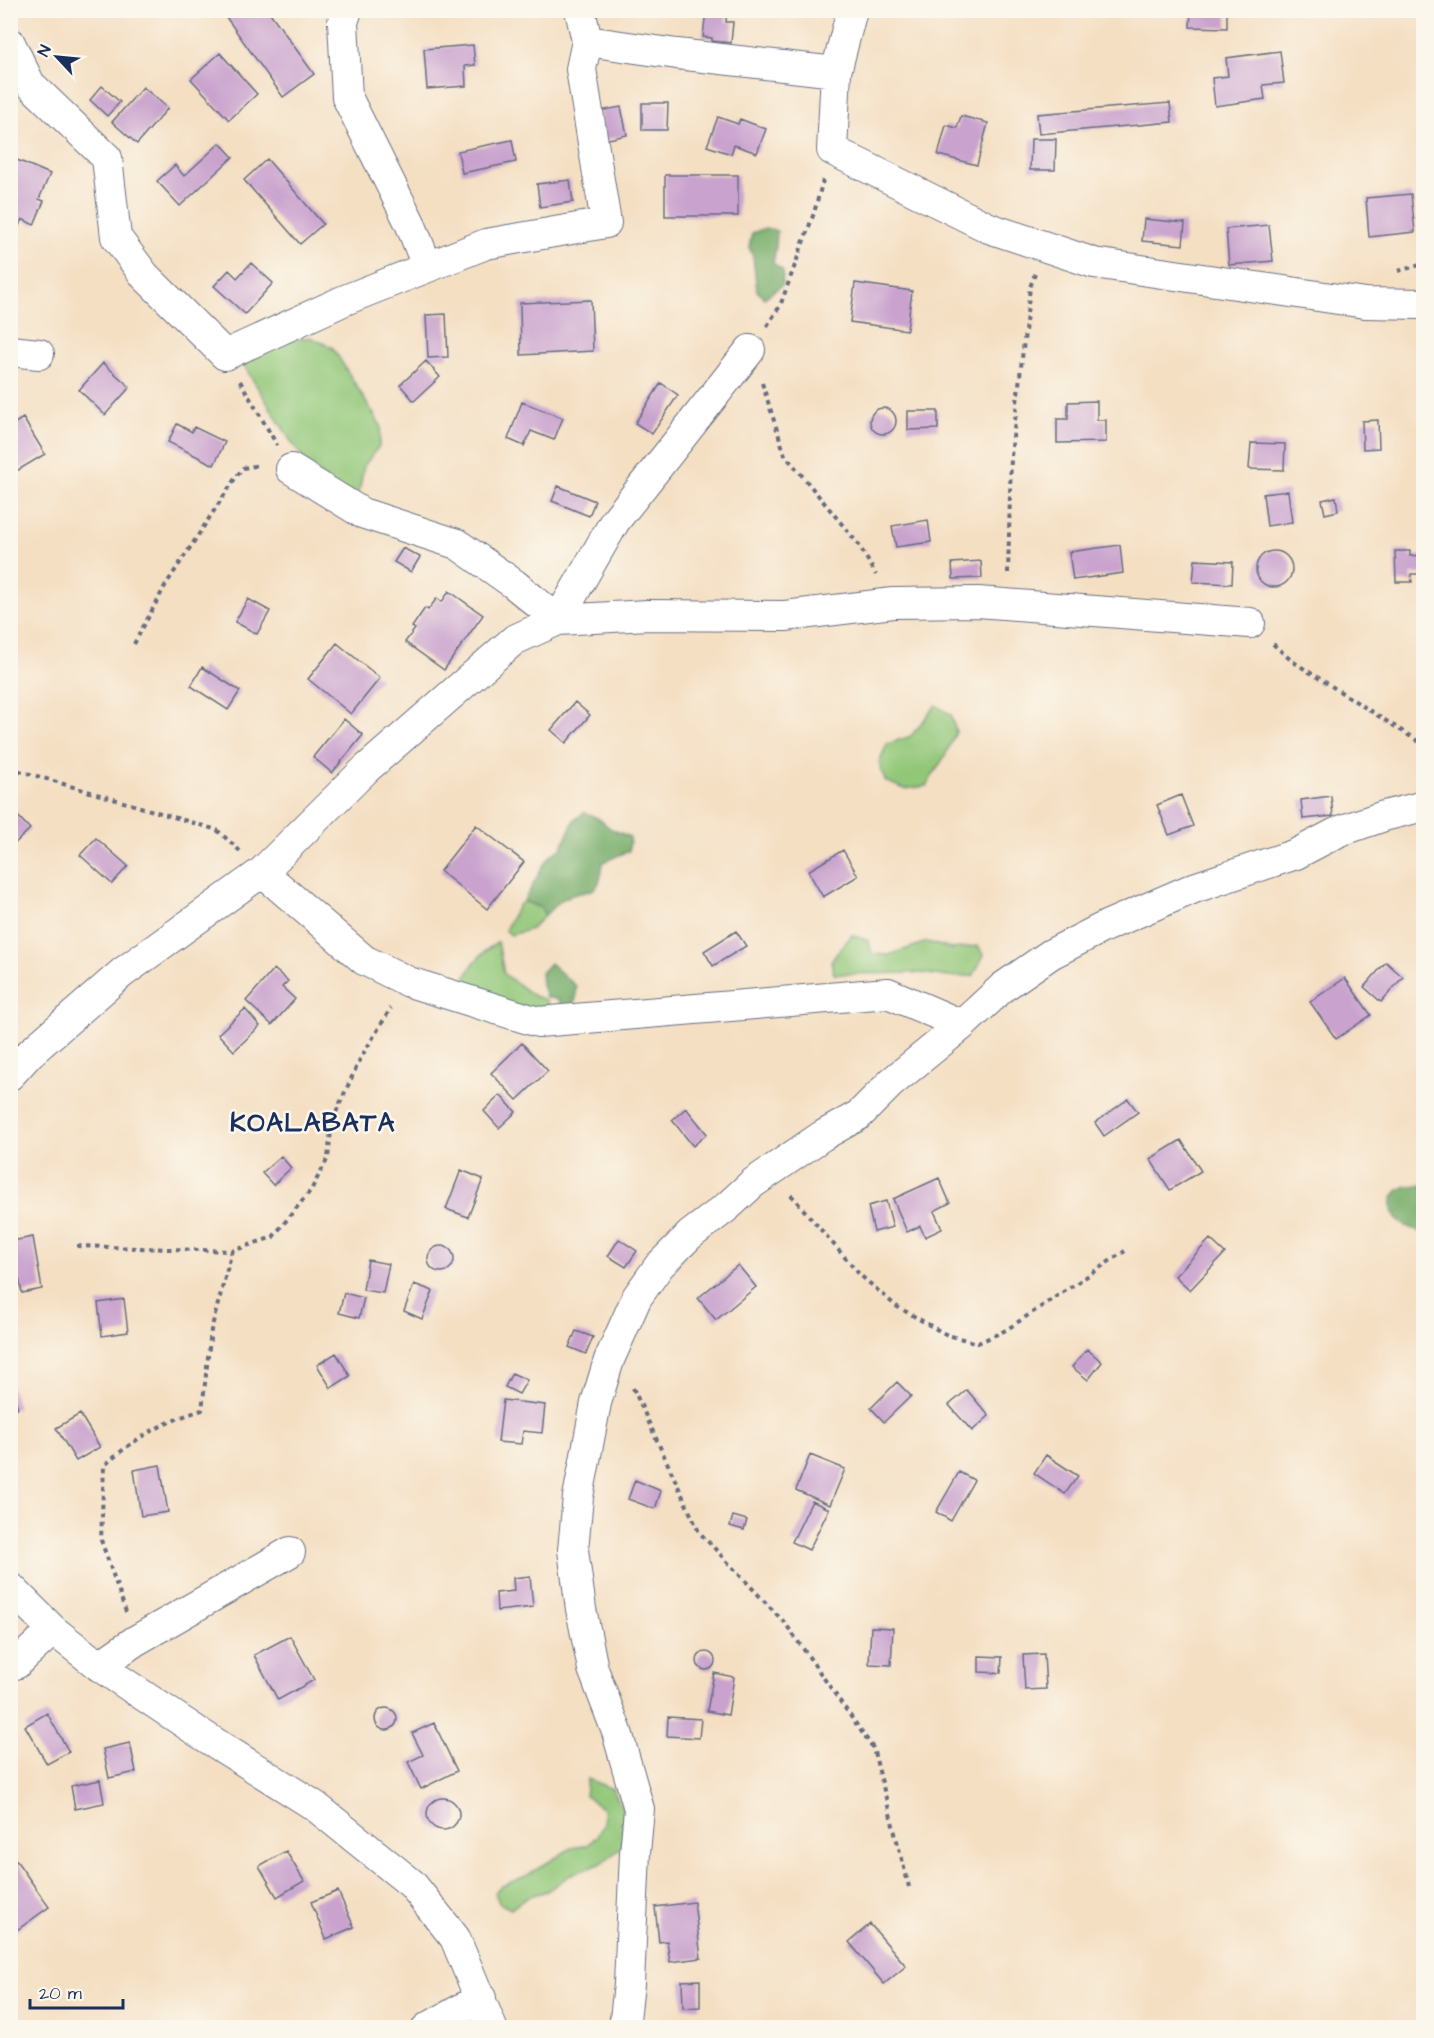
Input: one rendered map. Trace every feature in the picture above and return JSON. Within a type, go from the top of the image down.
[{"type":"street","points":[[347,10],[343,22],[347,98],[410,223],[427,266]]},
{"type":"street","points":[[10,43],[30,84],[107,158],[116,237],[145,276],[225,355],[345,300],[486,244],[606,223],[581,69],[588,41],[580,10]]},
{"type":"street","points":[[852,10],[836,72],[832,150],[989,228],[1094,263],[1365,303],[1424,304]]},
{"type":"street","points":[[588,41],[677,54],[836,72]]},
{"type":"street","points":[[558,620],[615,521],[750,350]]},
{"type":"street","points":[[291,469],[362,513],[457,544],[514,584],[558,620]]},
{"type":"street","points":[[10,1075],[29,1053],[122,973],[262,872],[366,769],[514,640],[558,620],[648,615],[785,616],[893,603],[978,602],[1250,622]]},
{"type":"street","points":[[624,2028],[629,1984],[639,1809],[617,1732],[594,1669],[581,1609],[573,1550],[578,1497],[596,1403],[609,1360],[637,1297],[659,1266],[690,1235],[770,1172],[822,1136],[859,1115],[892,1082],[962,1025],[1003,987],[1051,954],[1106,926],[1194,888],[1296,854],[1340,831],[1384,816],[1424,806]]},
{"type":"street","points":[[262,872],[364,960],[409,982],[538,1022],[888,993],[962,1025]]},
{"type":"street","points":[[99,1666],[135,1641],[290,1552]]},
{"type":"street","points":[[10,1587],[53,1630],[99,1666],[315,1806],[412,1884],[455,1938],[492,2028]]},
{"type":"street","points":[[10,1665],[16,1665],[53,1630]]},
{"type":"street","points":[[427,2028],[481,1998]]},
{"type":"path","points":[[832,150],[814,213],[780,306],[750,350],[785,455],[859,545],[893,603]]},
{"type":"path","points":[[1007,604],[1011,456],[1030,287],[1045,247]]},
{"type":"path","points":[[225,355],[291,469]]},
{"type":"path","points":[[134,644],[165,586],[243,468],[263,464],[291,469]]},
{"type":"path","points":[[1250,622],[1292,661],[1424,745]]},
{"type":"path","points":[[10,768],[218,830],[262,872]]},
{"type":"path","points":[[77,1246],[232,1251],[273,1237],[311,1190],[328,1158],[333,1121],[360,1059],[380,1023],[409,982]]},
{"type":"path","points":[[770,1172],[860,1275],[896,1306],[947,1335],[978,1343],[1006,1330],[1125,1251]]},
{"type":"path","points":[[135,1641],[101,1540],[104,1467],[128,1444],[171,1420],[202,1410],[211,1330],[232,1251]]},
{"type":"path","points":[[609,1360],[627,1375],[699,1532],[785,1623],[873,1748],[909,1887]]},
{"type":"green space","points":[[765,228],[777,231],[773,263],[783,271],[782,285],[764,298],[757,291],[753,257],[749,247],[752,233]]},
{"type":"green space","points":[[310,337],[333,348],[381,426],[379,446],[364,466],[359,492],[340,491],[307,463],[243,364],[272,344]]},
{"type":"green space","points":[[936,705],[951,715],[956,732],[945,756],[926,786],[905,789],[885,781],[879,762],[887,744],[911,736]]},
{"type":"green space","points":[[585,812],[599,819],[611,829],[630,837],[629,851],[603,862],[596,887],[563,899],[545,915],[541,908],[524,901],[543,866],[552,854],[561,849],[574,820]]},
{"type":"green space","points":[[524,901],[541,908],[545,915],[531,929],[511,935],[505,930],[518,906]]},
{"type":"green space","points":[[852,935],[869,941],[872,954],[889,955],[927,942],[952,949],[978,946],[984,955],[973,976],[948,977],[921,973],[834,974],[831,961]]},
{"type":"green space","points":[[498,942],[504,974],[534,996],[546,1000],[550,1009],[538,1014],[461,989],[475,962]]},
{"type":"green space","points":[[550,963],[576,986],[576,999],[570,1009],[562,1007],[559,1000],[546,997],[541,973]]},
{"type":"green space","points":[[1423,1185],[1423,1233],[1401,1223],[1394,1214],[1392,1204],[1399,1190],[1408,1186]]},
{"type":"green space","points":[[587,1779],[613,1789],[628,1820],[621,1848],[600,1864],[572,1874],[547,1891],[526,1897],[511,1909],[499,1903],[495,1893],[502,1886],[526,1876],[571,1848],[588,1845],[597,1836],[604,1823],[603,1808],[585,1796]]},
{"type":"building","points":[[221,10],[268,10],[314,74],[283,97]]},
{"type":"building","points":[[706,10],[727,10],[726,22],[733,22],[731,43],[712,41],[712,38],[703,37]]},
{"type":"building","points":[[1191,10],[1227,10],[1227,28],[1190,27]]},
{"type":"building","points":[[473,45],[475,65],[465,66],[466,86],[427,89],[424,49]]},
{"type":"building","points":[[1280,51],[1284,83],[1263,85],[1265,99],[1215,106],[1212,78],[1228,76],[1226,58]]},
{"type":"building","points":[[220,53],[257,94],[229,120],[191,79]]},
{"type":"building","points":[[102,86],[120,102],[107,116],[90,100]]},
{"type":"building","points":[[143,87],[168,108],[137,144],[112,122]]},
{"type":"building","points":[[642,103],[668,103],[667,130],[642,130]]},
{"type":"building","points":[[1170,103],[1172,122],[1039,134],[1037,114]]},
{"type":"building","points":[[621,107],[627,135],[604,140],[599,111]]},
{"type":"building","points":[[961,116],[988,123],[977,165],[938,155],[946,125],[957,128]]},
{"type":"building","points":[[718,117],[738,124],[740,119],[766,129],[757,153],[734,145],[731,154],[707,146]]},
{"type":"building","points":[[1031,139],[1056,139],[1055,170],[1030,170]]},
{"type":"building","points":[[512,140],[516,162],[462,173],[458,151]]},
{"type":"building","points":[[220,143],[233,157],[180,206],[157,181],[175,165],[184,176]]},
{"type":"building","points":[[10,157],[50,174],[39,199],[44,201],[34,225],[22,219],[16,233],[10,230]]},
{"type":"building","points":[[267,159],[323,224],[300,244],[244,180]]},
{"type":"building","points":[[665,175],[738,175],[738,216],[665,216]]},
{"type":"building","points":[[570,180],[573,202],[540,207],[537,184]]},
{"type":"building","points":[[1411,194],[1415,232],[1369,237],[1366,198]]},
{"type":"building","points":[[1144,219],[1185,223],[1183,245],[1142,241]]},
{"type":"building","points":[[1269,225],[1273,261],[1229,265],[1226,229]]},
{"type":"building","points":[[251,263],[273,283],[245,314],[214,286],[229,270],[237,278]]},
{"type":"building","points":[[855,283],[912,291],[907,330],[850,322]]},
{"type":"building","points":[[591,300],[593,351],[521,355],[520,303]]},
{"type":"building","points":[[446,314],[448,357],[428,358],[426,315]]},
{"type":"building","points":[[426,361],[440,377],[414,401],[400,385]]},
{"type":"building","points":[[103,363],[130,387],[105,415],[79,390]]},
{"type":"building","points":[[661,383],[678,395],[652,434],[635,423]]},
{"type":"building","points":[[1097,401],[1097,420],[1106,420],[1106,442],[1057,443],[1057,419],[1068,419],[1068,402]]},
{"type":"building","points":[[522,402],[563,418],[554,440],[531,431],[524,446],[508,439]]},
{"type":"building","points":[[883,408],[892,412],[896,421],[892,430],[883,434],[874,430],[870,421],[874,412]]},
{"type":"building","points":[[908,411],[938,411],[938,429],[908,430]]},
{"type":"building","points":[[23,418],[45,454],[10,475],[10,426]]},
{"type":"building","points":[[1378,420],[1379,448],[1363,449],[1362,421]]},
{"type":"building","points":[[177,424],[192,432],[194,427],[225,442],[214,465],[168,442]]},
{"type":"building","points":[[1251,443],[1285,444],[1284,470],[1249,469]]},
{"type":"building","points":[[558,486],[595,501],[589,516],[552,501]]},
{"type":"building","points":[[1288,491],[1292,522],[1267,526],[1263,494]]},
{"type":"building","points":[[1336,497],[1338,511],[1325,514],[1322,500]]},
{"type":"building","points":[[928,520],[931,542],[896,547],[892,526]]},
{"type":"building","points":[[1120,545],[1123,573],[1073,580],[1069,552]]},
{"type":"building","points":[[403,548],[420,557],[411,572],[394,562]]},
{"type":"building","points":[[1274,551],[1287,556],[1292,569],[1287,582],[1274,587],[1261,582],[1256,569],[1261,556]]},
{"type":"building","points":[[1395,551],[1410,551],[1410,556],[1424,555],[1424,574],[1411,574],[1412,582],[1396,582]]},
{"type":"building","points":[[1195,560],[1233,562],[1232,584],[1193,582]]},
{"type":"building","points":[[981,561],[982,578],[953,579],[952,563]]},
{"type":"building","points":[[449,591],[483,615],[444,670],[405,642],[415,629],[412,627],[425,608],[428,610],[437,598],[442,602]]},
{"type":"building","points":[[248,599],[270,611],[257,634],[235,622]]},
{"type":"building","points":[[337,643],[380,678],[351,714],[308,679]]},
{"type":"building","points":[[202,667],[240,691],[228,710],[191,686]]},
{"type":"building","points":[[575,702],[590,715],[566,743],[551,730]]},
{"type":"building","points":[[344,719],[363,735],[332,773],[313,757]]},
{"type":"building","points":[[1181,795],[1193,826],[1169,835],[1157,805]]},
{"type":"building","points":[[1331,796],[1333,816],[1303,819],[1301,800]]},
{"type":"building","points":[[17,815],[30,829],[10,848],[10,821]]},
{"type":"building","points":[[476,825],[524,862],[487,909],[440,871]]},
{"type":"building","points":[[96,838],[128,866],[112,884],[80,855]]},
{"type":"building","points":[[843,850],[858,876],[823,897],[808,871]]},
{"type":"building","points":[[736,931],[746,946],[713,966],[704,951]]},
{"type":"building","points":[[1386,962],[1403,977],[1381,1002],[1364,987]]},
{"type":"building","points":[[274,969],[288,981],[282,987],[295,999],[272,1025],[246,1001]]},
{"type":"building","points":[[1345,978],[1371,1015],[1336,1039],[1310,1002]]},
{"type":"building","points":[[245,1009],[260,1026],[234,1051],[218,1034]]},
{"type":"building","points":[[522,1043],[548,1071],[517,1100],[491,1073]]},
{"type":"building","points":[[500,1095],[516,1112],[499,1128],[484,1111]]},
{"type":"building","points":[[1128,1099],[1138,1112],[1104,1136],[1095,1123]]},
{"type":"building","points":[[686,1108],[707,1134],[693,1146],[672,1120]]},
{"type":"building","points":[[1181,1140],[1201,1171],[1170,1190],[1150,1159]]},
{"type":"building","points":[[281,1156],[291,1168],[273,1185],[262,1173]]},
{"type":"building","points":[[461,1170],[483,1179],[468,1217],[446,1209]]},
{"type":"building","points":[[939,1178],[950,1203],[934,1211],[942,1229],[925,1237],[920,1226],[907,1232],[893,1199]]},
{"type":"building","points":[[886,1201],[893,1227],[874,1232],[868,1206]]},
{"type":"building","points":[[33,1237],[42,1289],[22,1293],[12,1241]]},
{"type":"building","points":[[619,1239],[637,1251],[626,1267],[608,1256]]},
{"type":"building","points":[[1210,1239],[1225,1253],[1190,1290],[1175,1276]]},
{"type":"building","points":[[441,1246],[450,1250],[454,1259],[450,1268],[441,1272],[432,1268],[428,1259],[432,1250]]},
{"type":"building","points":[[368,1260],[389,1264],[383,1293],[363,1290]]},
{"type":"building","points":[[738,1265],[756,1287],[716,1320],[698,1298]]},
{"type":"building","points":[[414,1284],[433,1291],[422,1319],[404,1311]]},
{"type":"building","points":[[344,1293],[364,1298],[359,1318],[339,1313]]},
{"type":"building","points":[[124,1299],[128,1332],[102,1336],[98,1303]]},
{"type":"building","points":[[576,1331],[593,1337],[586,1354],[569,1347]]},
{"type":"building","points":[[1087,1349],[1102,1362],[1088,1380],[1072,1367]]},
{"type":"building","points":[[336,1353],[350,1376],[331,1388],[317,1365]]},
{"type":"building","points":[[512,1373],[527,1380],[519,1394],[505,1387]]},
{"type":"building","points":[[897,1382],[911,1396],[884,1422],[871,1408]]},
{"type":"building","points":[[10,1383],[18,1408],[10,1410]]},
{"type":"building","points":[[967,1390],[989,1416],[972,1431],[949,1405]]},
{"type":"building","points":[[503,1400],[545,1405],[542,1433],[523,1431],[521,1444],[498,1442]]},
{"type":"building","points":[[80,1414],[100,1447],[76,1461],[56,1428]]},
{"type":"building","points":[[810,1455],[845,1469],[830,1505],[796,1490]]},
{"type":"building","points":[[1046,1455],[1078,1476],[1065,1494],[1034,1473]]},
{"type":"building","points":[[160,1465],[168,1512],[141,1516],[134,1470]]},
{"type":"building","points":[[959,1472],[974,1480],[951,1521],[936,1512]]},
{"type":"building","points":[[635,1480],[661,1491],[655,1509],[628,1499]]},
{"type":"building","points":[[812,1501],[829,1509],[809,1550],[792,1542]]},
{"type":"building","points":[[733,1516],[747,1520],[744,1530],[730,1526]]},
{"type":"building","points":[[530,1576],[533,1607],[497,1611],[496,1593],[514,1591],[513,1578]]},
{"type":"building","points":[[871,1627],[893,1628],[891,1665],[869,1664]]},
{"type":"building","points":[[290,1636],[314,1680],[278,1700],[254,1655]]},
{"type":"building","points":[[706,1652],[712,1655],[715,1661],[712,1667],[706,1670],[700,1667],[697,1661],[700,1655]]},
{"type":"building","points":[[1044,1654],[1046,1689],[1025,1690],[1023,1655]]},
{"type":"building","points":[[979,1656],[1002,1657],[1001,1673],[979,1672]]},
{"type":"building","points":[[714,1673],[734,1677],[728,1715],[707,1711]]},
{"type":"building","points":[[386,1708],[394,1711],[397,1719],[394,1727],[386,1730],[378,1727],[375,1719],[378,1711]]},
{"type":"building","points":[[47,1713],[69,1752],[47,1764],[25,1726]]},
{"type":"building","points":[[668,1717],[701,1719],[699,1738],[667,1736]]},
{"type":"building","points":[[434,1723],[457,1771],[421,1789],[408,1762],[423,1755],[412,1733]]},
{"type":"building","points":[[130,1743],[136,1772],[109,1778],[103,1749]]},
{"type":"building","points":[[100,1780],[104,1803],[75,1809],[71,1786]]},
{"type":"building","points":[[443,1798],[454,1803],[459,1814],[454,1825],[443,1830],[432,1825],[427,1814],[432,1803]]},
{"type":"building","points":[[286,1851],[304,1881],[277,1897],[259,1866]]},
{"type":"building","points":[[16,1860],[49,1907],[10,1935],[10,1863]]},
{"type":"building","points":[[338,1891],[354,1927],[326,1939],[311,1902]]},
{"type":"building","points":[[694,1902],[701,1958],[670,1962],[667,1941],[659,1942],[655,1907]]},
{"type":"building","points":[[870,1924],[906,1966],[884,1984],[849,1942]]},
{"type":"building","points":[[700,1980],[700,2007],[683,2008],[682,1981]]},
{"type":"district","name":"KOALABATA","points":[[313,1123]]}]
